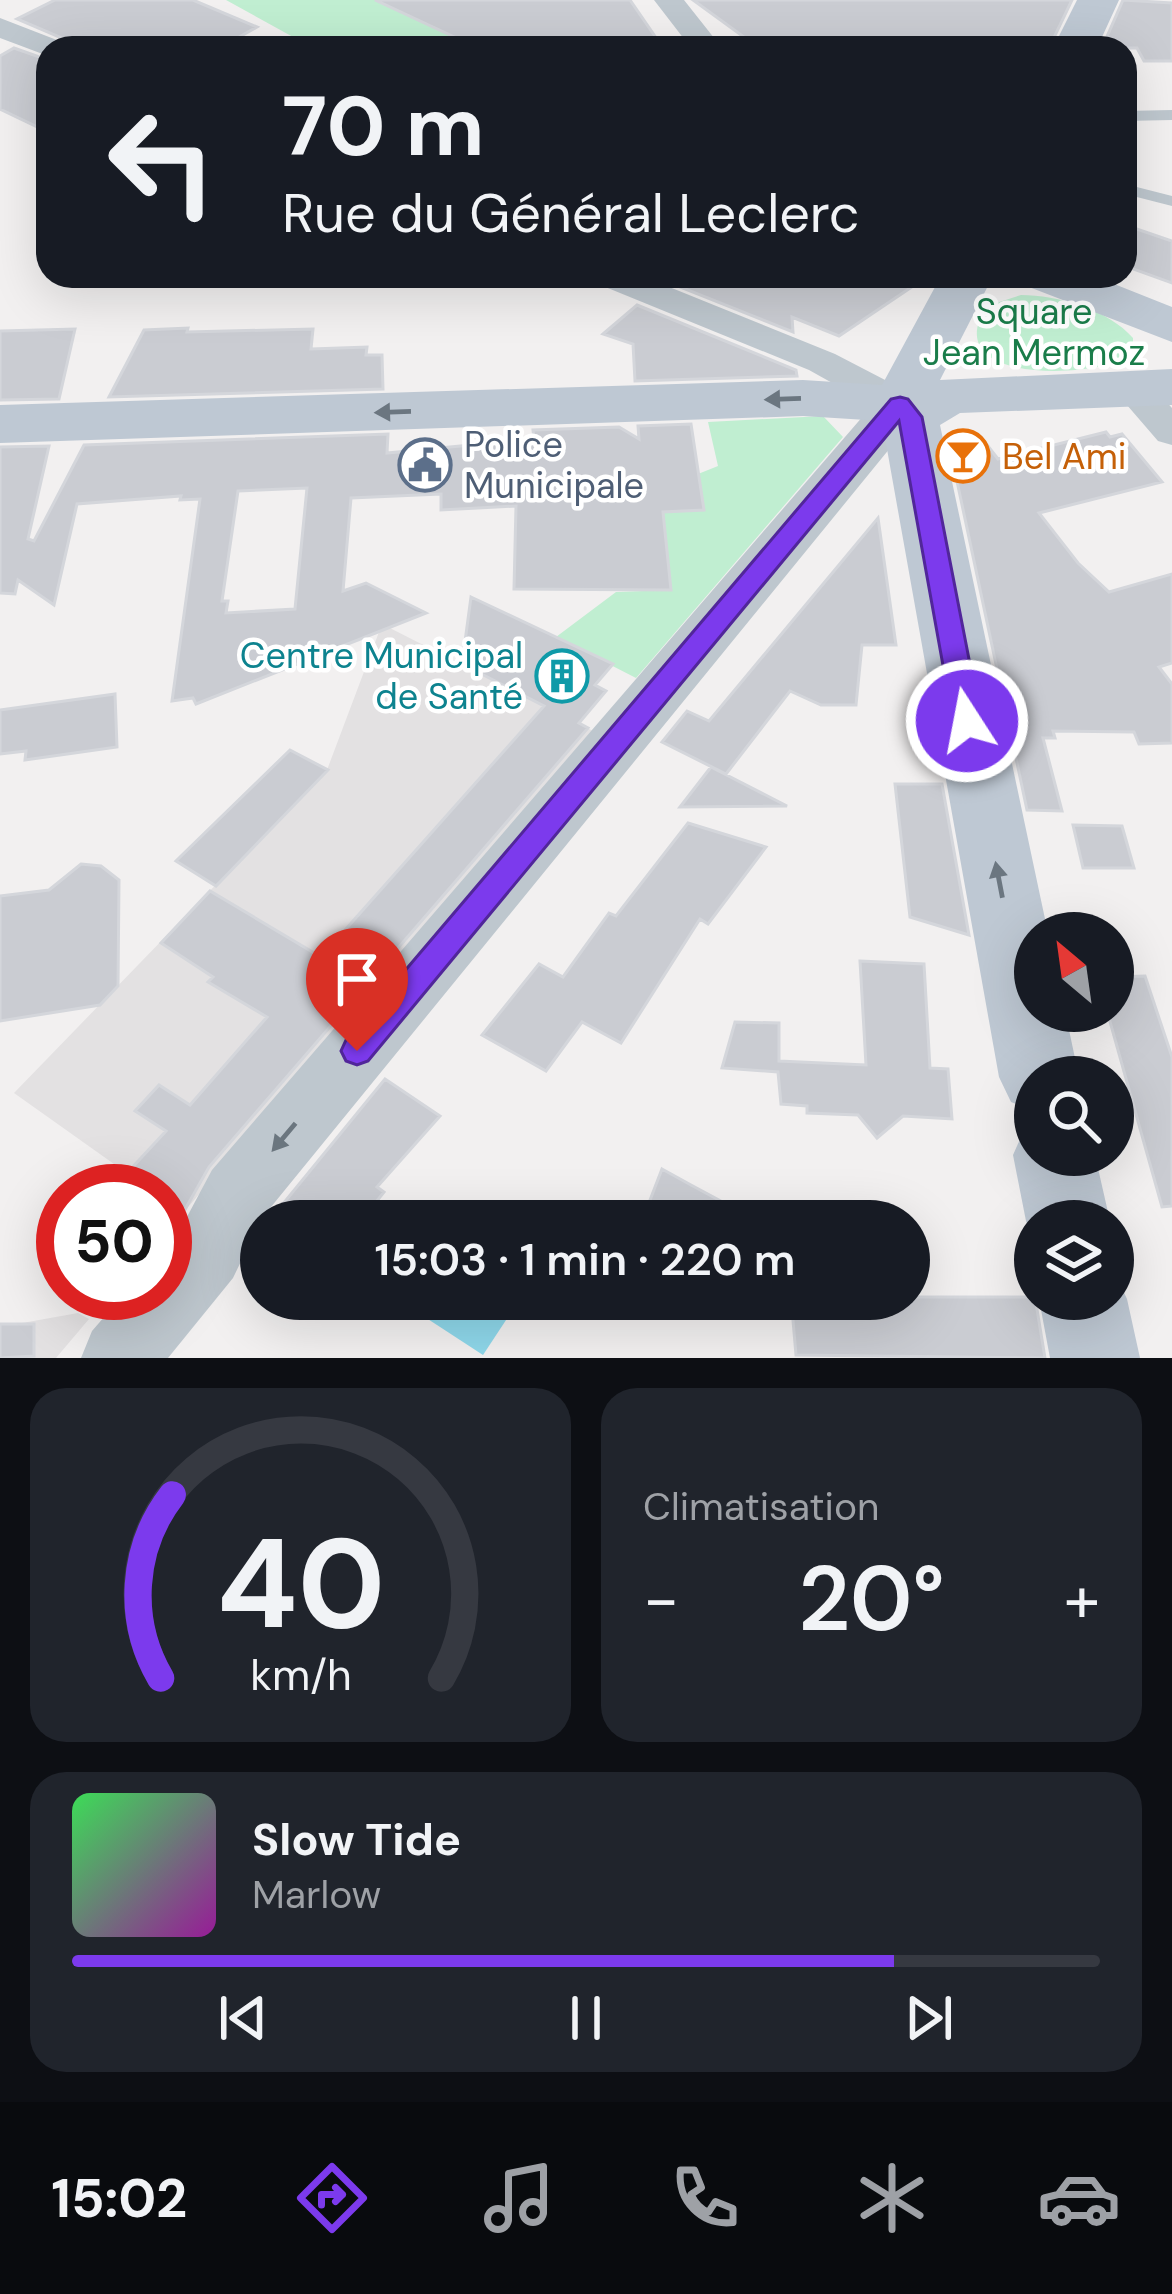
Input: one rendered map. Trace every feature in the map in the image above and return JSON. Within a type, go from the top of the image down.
[{"type":"main road","points":[[1081,36],[1098,0]]},
{"type":"main road","points":[[957,299],[1002,288]]},
{"type":"main road","points":[[0,424],[803,398],[905,411],[949,396],[1159,392],[1161,322],[1077,288]]},
{"type":"main road","points":[[957,299],[905,411],[1035,1056]]},
{"type":"main road","points":[[957,299],[983,364],[1039,392]]},
{"type":"main road","points":[[1087,1320],[1095,1358]]},
{"type":"street","points":[[670,0],[698,36]]},
{"type":"street","points":[[0,27],[36,42]]},
{"type":"street","points":[[119,1358],[207,1253],[237,1194],[905,411],[822,362],[640,288]]},
{"type":"street","points":[[1159,392],[1172,432]]},
{"type":"lane","points":[[1137,116],[1172,115]]},
{"type":"lane","points":[[1137,192],[1172,200]]},
{"type":"shaded area","points":[[382,624],[595,732],[192,1202],[192,1164],[114,1164],[14,1093],[327,770]]},
{"type":"shaded area","points":[[39,1320],[88,1320],[56,1358],[0,1358],[0,1327]]},
{"type":"green space","points":[[226,0],[375,0],[452,36],[291,36]]},
{"type":"green space","name":"Square Jean Mermoz","points":[[1021,295],[1066,301],[1097,312],[1133,338],[1133,355],[1088,369],[1057,371],[1001,363],[983,350],[977,332],[987,306]]},
{"type":"green space","points":[[823,416],[843,437],[636,678],[556,637],[616,592],[671,590],[653,512],[704,510],[698,474],[718,466],[708,422]]},
{"type":"water","points":[[429,1320],[506,1320],[483,1355]]},
{"type":"building","points":[[55,0],[193,0],[257,27],[241,36],[57,36],[17,19]]},
{"type":"building","points":[[375,0],[630,0],[655,36],[452,36]]},
{"type":"building","points":[[693,0],[1072,0],[1055,36],[742,36]]},
{"type":"building","points":[[1123,0],[1172,3],[1172,61],[1144,61],[1137,36],[1107,36]]},
{"type":"building","points":[[14,48],[36,56],[36,126],[0,109],[0,56]]},
{"type":"building","points":[[1137,229],[1172,241],[1172,283],[1137,270]]},
{"type":"building","points":[[683,288],[910,288],[839,336],[792,317],[793,332]]},
{"type":"building","points":[[637,305],[796,370],[797,376],[635,381],[633,344],[603,334]]},
{"type":"building","points":[[188,328],[187,332],[313,329],[311,349],[367,347],[366,355],[382,355],[383,389],[109,397],[144,330]]},
{"type":"building","points":[[75,329],[59,399],[0,400],[0,331]]},
{"type":"building","points":[[691,424],[704,510],[663,512],[671,590],[514,589],[516,506],[441,510],[441,494],[351,498],[343,591],[366,583],[426,613],[196,704],[193,698],[172,701],[200,499],[180,500],[181,496],[77,504],[54,605],[18,580],[15,594],[0,593],[0,447],[49,446],[28,539],[34,541],[84,445],[388,434],[387,453],[534,439],[533,430],[619,427],[639,439],[638,426]],"holes":[[[307,488],[295,609],[226,613],[228,601],[222,601],[238,491]]]},
{"type":"building","points":[[1106,432],[1110,437],[1122,434],[1162,482],[1039,513],[1078,563],[1109,592],[1172,574],[1172,663],[1159,667],[1172,684],[1172,743],[1139,744],[1134,732],[1053,731],[1055,738],[1043,738],[1062,811],[1027,810],[948,439],[981,437],[998,459]]},
{"type":"building","points":[[878,518],[896,645],[862,645],[856,705],[821,705],[790,691],[726,774],[662,742],[687,711],[709,721]]},
{"type":"building","points":[[471,597],[613,664],[595,685],[606,691],[579,723],[588,728],[209,1167],[192,1197],[192,1164],[135,1164],[166,1131],[135,1111],[159,1085],[190,1105],[267,1017],[208,982],[213,977],[161,943],[210,891],[321,957],[544,706],[462,664]]},
{"type":"building","points":[[115,694],[117,747],[25,760],[26,751],[0,754],[0,710]]},
{"type":"building","points":[[290,750],[328,770],[216,886],[176,861]]},
{"type":"building","points":[[711,767],[787,806],[680,807]]},
{"type":"building","points":[[895,784],[942,784],[969,935],[910,917]]},
{"type":"building","points":[[688,823],[766,847],[708,924],[700,919],[621,1043],[582,1022],[546,1071],[482,1035],[539,964],[563,977],[609,913],[616,916]]},
{"type":"building","points":[[1073,825],[1122,826],[1134,868],[1083,868]]},
{"type":"building","points":[[81,864],[101,866],[119,880],[118,986],[100,1005],[0,1021],[0,896],[49,890]]},
{"type":"building","points":[[860,961],[924,964],[930,1068],[948,1069],[952,1119],[903,1116],[877,1138],[858,1115],[807,1113],[807,1106],[781,1104],[778,1072],[722,1068],[735,1022],[779,1023],[779,1061],[866,1065]]},
{"type":"building","points":[[1134,976],[1145,976],[1172,1057],[1172,1206],[1162,1207],[1134,1107],[1134,1056],[1120,1056],[1113,1032],[1134,1032]]},
{"type":"building","points":[[385,1079],[440,1116],[377,1187],[384,1192],[378,1200],[286,1200]]},
{"type":"building","points":[[662,1169],[719,1200],[650,1200]]},
{"type":"building","points":[[930,1297],[1014,1297],[1014,1320],[1039,1320],[1045,1358],[796,1355],[793,1320],[930,1320]]},
{"type":"building","points":[[0,1324],[34,1324],[34,1356],[0,1358]]},
{"type":"place","name":"Bel Ami","points":[[963,456]]},
{"type":"place","name":"Police Municipale","points":[[425,465]]},
{"type":"place","name":"Centre Municipal de Santé","points":[[562,676]]},
{"type":"route","points":[[357,1051],[900,404],[910,417],[967,721]]}]
